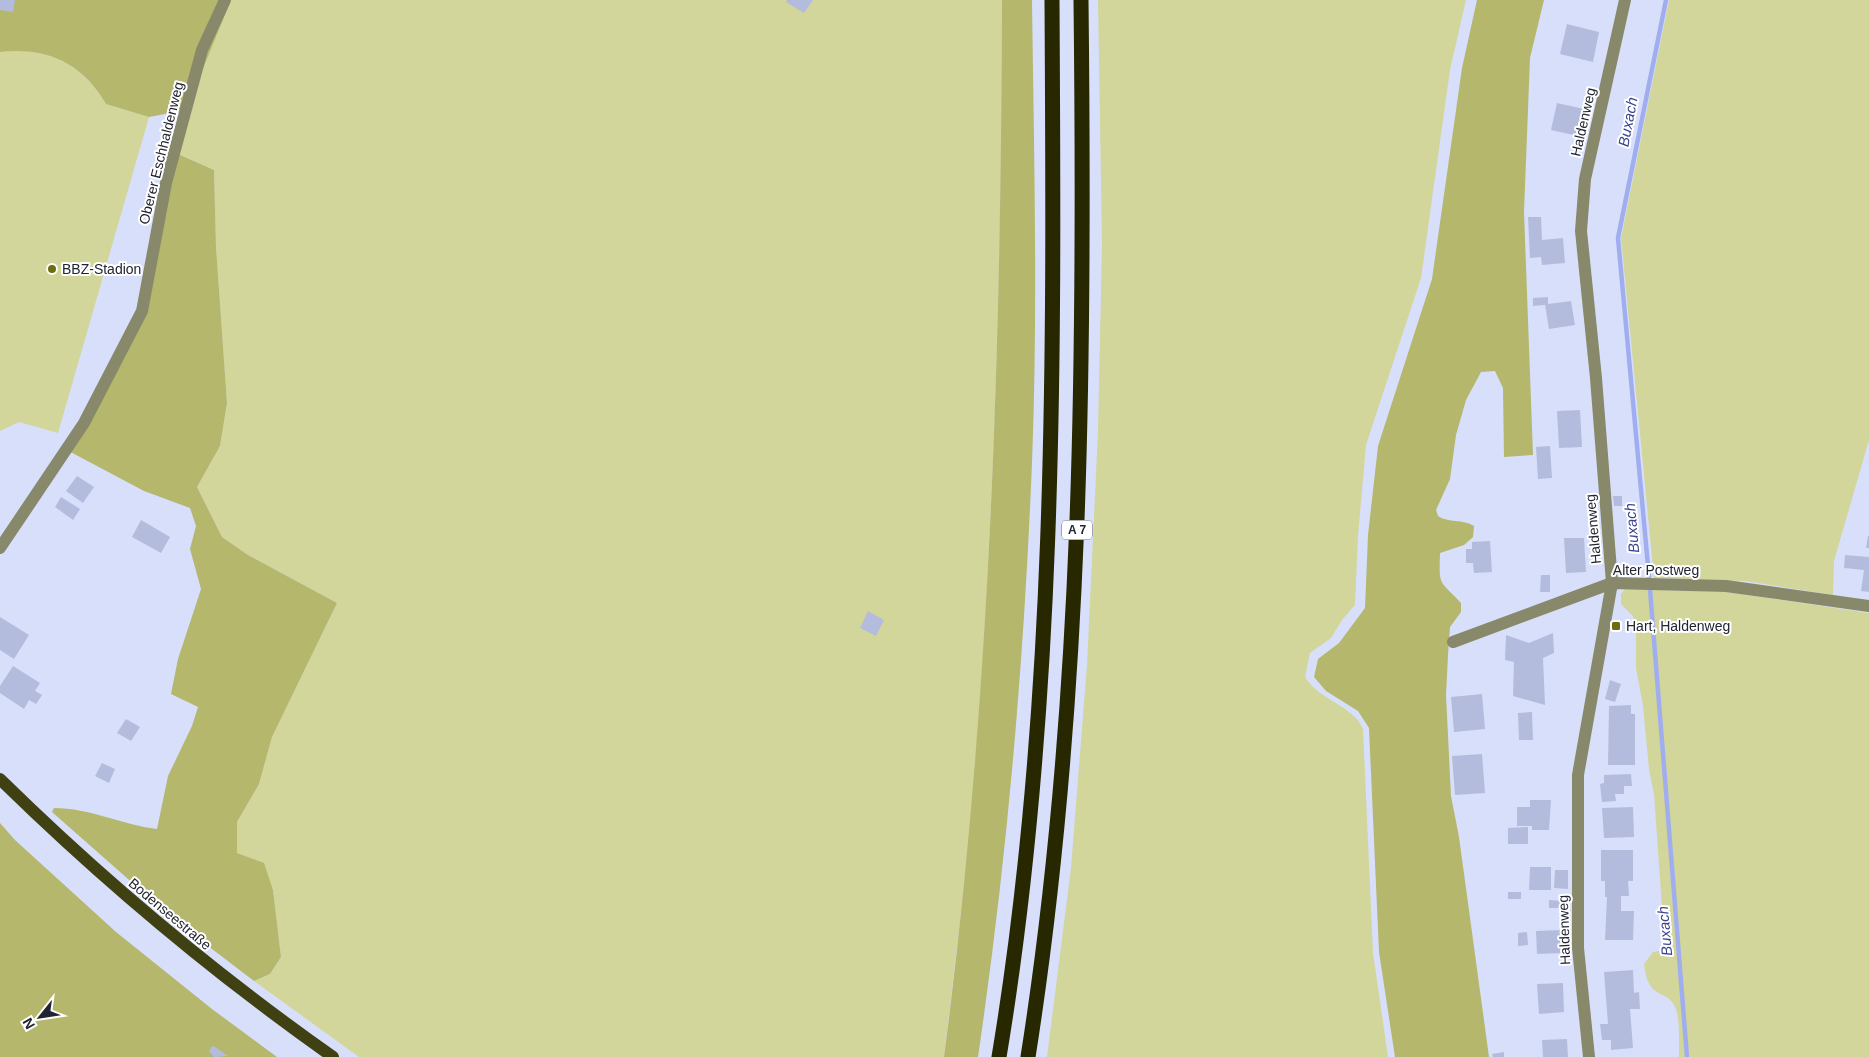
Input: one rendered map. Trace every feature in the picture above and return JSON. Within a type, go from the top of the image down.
[{"type":"highway","name":"A 7","points":[[999,1057],[1026,844],[1046,587],[1053,324],[1052,0]]},
{"type":"highway","name":"A 7","points":[[1028,1057],[1058,836],[1070,675],[1080,471],[1083,274],[1081,0]]},
{"type":"main road","name":"Bodenseestraße","points":[[0,780],[118,890],[203,962],[332,1057]]},
{"type":"street","name":"Oberer Eschhaldenweg","points":[[0,548],[84,422],[142,311],[166,183],[202,50],[225,0]]},
{"type":"street","name":"Haldenweg","points":[[1589,1057],[1578,948],[1578,775],[1612,583],[1596,378],[1581,231],[1585,179],[1625,0]]},
{"type":"street","name":"Alter Postweg","points":[[1453,642],[1612,583],[1726,586],[1869,606]]},
{"type":"green space","points":[[0,0],[231,0],[186,110],[149,117],[106,104],[86,78],[62,61],[48,55],[33,52],[0,52]]},
{"type":"green space","points":[[220,0],[1002,0],[999,279],[993,466],[983,652],[971,823],[944,1057],[359,1057],[254,981],[270,974],[281,957],[273,890],[263,863],[237,853],[237,822],[259,784],[272,737],[337,603],[248,555],[222,537],[197,487],[220,446],[227,403],[216,247],[214,170],[171,151]]},
{"type":"green space","points":[[1002,0],[1032,0],[1035,347],[1029,538],[1006,835],[978,1057],[944,1057],[960,926],[972,794],[990,530],[999,265]]},
{"type":"green space","points":[[1098,0],[1466,0],[1450,70],[1421,278],[1366,445],[1358,536],[1355,605],[1342,620],[1331,638],[1310,653],[1305,677],[1319,692],[1352,714],[1363,729],[1373,953],[1388,1057],[1047,1057],[1071,868],[1087,665],[1098,431],[1102,244]]},
{"type":"green space","points":[[1477,0],[1544,0],[1530,58],[1524,212],[1533,455],[1504,457],[1503,388],[1495,371],[1481,372],[1466,400],[1456,435],[1450,479],[1436,510],[1438,516],[1442,518],[1465,522],[1474,526],[1473,537],[1464,545],[1440,553],[1440,578],[1444,586],[1461,603],[1461,612],[1450,627],[1448,655],[1446,695],[1451,796],[1459,837],[1489,1057],[1395,1057],[1379,952],[1369,728],[1358,711],[1326,691],[1314,677],[1318,659],[1339,643],[1365,608],[1368,535],[1378,446],[1432,279],[1462,68]]},
{"type":"green space","points":[[1669,0],[1869,0],[1869,440],[1834,561],[1833,595],[1745,581],[1654,578],[1621,238]]},
{"type":"green space","name":"BBZ-Stadion","points":[[17,50],[58,59],[79,72],[89,81],[106,104],[149,117],[58,433],[19,422],[0,431],[0,52]]},
{"type":"green space","points":[[171,151],[214,170],[216,247],[227,403],[220,446],[197,487],[222,537],[248,555],[337,603],[272,737],[259,784],[237,822],[237,853],[264,863],[273,890],[281,957],[270,974],[254,981],[178,923],[52,812],[54,808],[80,811],[157,829],[168,776],[192,726],[198,707],[171,694],[178,659],[201,589],[190,549],[196,526],[190,508],[144,491],[63,448],[81,420],[138,309]]},
{"type":"green space","points":[[1625,589],[1727,592],[1869,613],[1869,1057],[1679,1057],[1679,1026],[1676,1009],[1668,998],[1654,990],[1646,976],[1644,964],[1653,952],[1665,950],[1654,794],[1649,769],[1643,706],[1636,668],[1636,633],[1633,616],[1621,604],[1621,594]]},
{"type":"green space","points":[[0,823],[15,840],[116,932],[212,1009],[277,1057],[0,1057]]},
{"type":"building","points":[[0,0],[15,0],[13,12],[0,10]]},
{"type":"building","points":[[787,0],[813,0],[804,13],[786,2]]},
{"type":"building","points":[[1567,24],[1599,32],[1593,62],[1560,54]]},
{"type":"building","points":[[1557,103],[1584,109],[1578,136],[1551,130]]},
{"type":"building","points":[[1528,217],[1541,217],[1542,240],[1563,238],[1565,263],[1542,265],[1541,257],[1530,258]]},
{"type":"building","points":[[1548,297],[1548,304],[1571,301],[1575,325],[1549,329],[1545,305],[1533,306],[1533,298]]},
{"type":"building","points":[[1580,410],[1582,447],[1559,448],[1557,411]]},
{"type":"building","points":[[1550,446],[1552,478],[1538,479],[1536,447]]},
{"type":"building","points":[[77,476],[94,487],[83,503],[66,491]]},
{"type":"building","points":[[1613,496],[1622,496],[1622,506],[1614,506]]},
{"type":"building","points":[[61,497],[80,509],[73,520],[55,507]]},
{"type":"building","points":[[141,520],[170,537],[161,553],[132,537]]},
{"type":"building","points":[[1868,536],[1869,548],[1866,548]]},
{"type":"building","points":[[1564,538],[1584,538],[1586,572],[1566,573]]},
{"type":"building","points":[[1490,541],[1492,572],[1474,573],[1473,563],[1466,563],[1466,549],[1472,549],[1472,542]]},
{"type":"building","points":[[1845,555],[1869,557],[1869,592],[1861,591],[1864,570],[1844,568]]},
{"type":"building","points":[[1541,575],[1550,575],[1550,592],[1540,592]]},
{"type":"building","points":[[868,611],[884,620],[876,636],[860,628]]},
{"type":"building","points":[[0,617],[29,635],[14,659],[0,650]]},
{"type":"building","points":[[1553,633],[1554,653],[1543,658],[1545,705],[1513,696],[1514,662],[1505,660],[1506,635],[1529,643]]},
{"type":"building","points":[[13,666],[40,683],[35,691],[42,695],[36,704],[29,700],[24,709],[0,693],[0,686]]},
{"type":"building","points":[[1610,680],[1621,684],[1615,702],[1605,699]]},
{"type":"building","points":[[1482,694],[1485,729],[1454,732],[1451,697]]},
{"type":"building","points":[[1631,705],[1631,714],[1635,714],[1635,765],[1608,765],[1609,706]]},
{"type":"building","points":[[1532,712],[1533,740],[1519,740],[1518,713]]},
{"type":"building","points":[[126,719],[140,727],[131,741],[117,733]]},
{"type":"building","points":[[1482,754],[1485,793],[1455,795],[1452,756]]},
{"type":"building","points":[[102,763],[115,769],[109,783],[95,776]]},
{"type":"building","points":[[1631,774],[1632,786],[1624,786],[1624,794],[1615,794],[1616,801],[1602,802],[1600,784],[1604,783],[1604,775]]},
{"type":"building","points":[[1530,800],[1551,800],[1549,830],[1532,830],[1532,826],[1517,826],[1517,807],[1530,807]]},
{"type":"building","points":[[1633,807],[1634,837],[1604,838],[1602,808]]},
{"type":"building","points":[[1528,827],[1528,844],[1508,844],[1508,828]]},
{"type":"building","points":[[1601,850],[1633,850],[1633,881],[1628,881],[1629,896],[1621,896],[1621,911],[1634,911],[1633,940],[1605,940],[1607,897],[1605,897],[1605,881],[1601,881]]},
{"type":"building","points":[[1530,867],[1551,867],[1551,890],[1529,890]]},
{"type":"building","points":[[1555,870],[1568,870],[1568,889],[1554,888]]},
{"type":"building","points":[[1508,892],[1521,892],[1521,899],[1508,899]]},
{"type":"building","points":[[1549,900],[1563,901],[1563,908],[1549,908]]},
{"type":"building","points":[[1561,930],[1562,953],[1537,954],[1536,931]]},
{"type":"building","points":[[1527,932],[1528,945],[1518,946],[1518,933]]},
{"type":"building","points":[[1633,970],[1634,993],[1639,992],[1640,1009],[1630,1009],[1633,1048],[1611,1050],[1611,1040],[1602,1040],[1600,1024],[1608,1024],[1604,972]]},
{"type":"building","points":[[1563,983],[1564,1012],[1539,1014],[1537,984]]},
{"type":"building","points":[[1567,1039],[1568,1057],[1543,1057],[1542,1040]]},
{"type":"building","points":[[212,1046],[228,1056],[214,1057],[209,1051]]},
{"type":"building","points":[[1504,1052],[1504,1057],[1493,1057],[1492,1054]]},
{"type":"waterway","name":"Buxach","points":[[1666,0],[1618,238],[1649,577],[1687,1057]]},
{"type":"place","name":"BBZ-Stadion","points":[[52,269]]},
{"type":"place","name":"Hart, Haldenweg","points":[[1616,626]]}]
